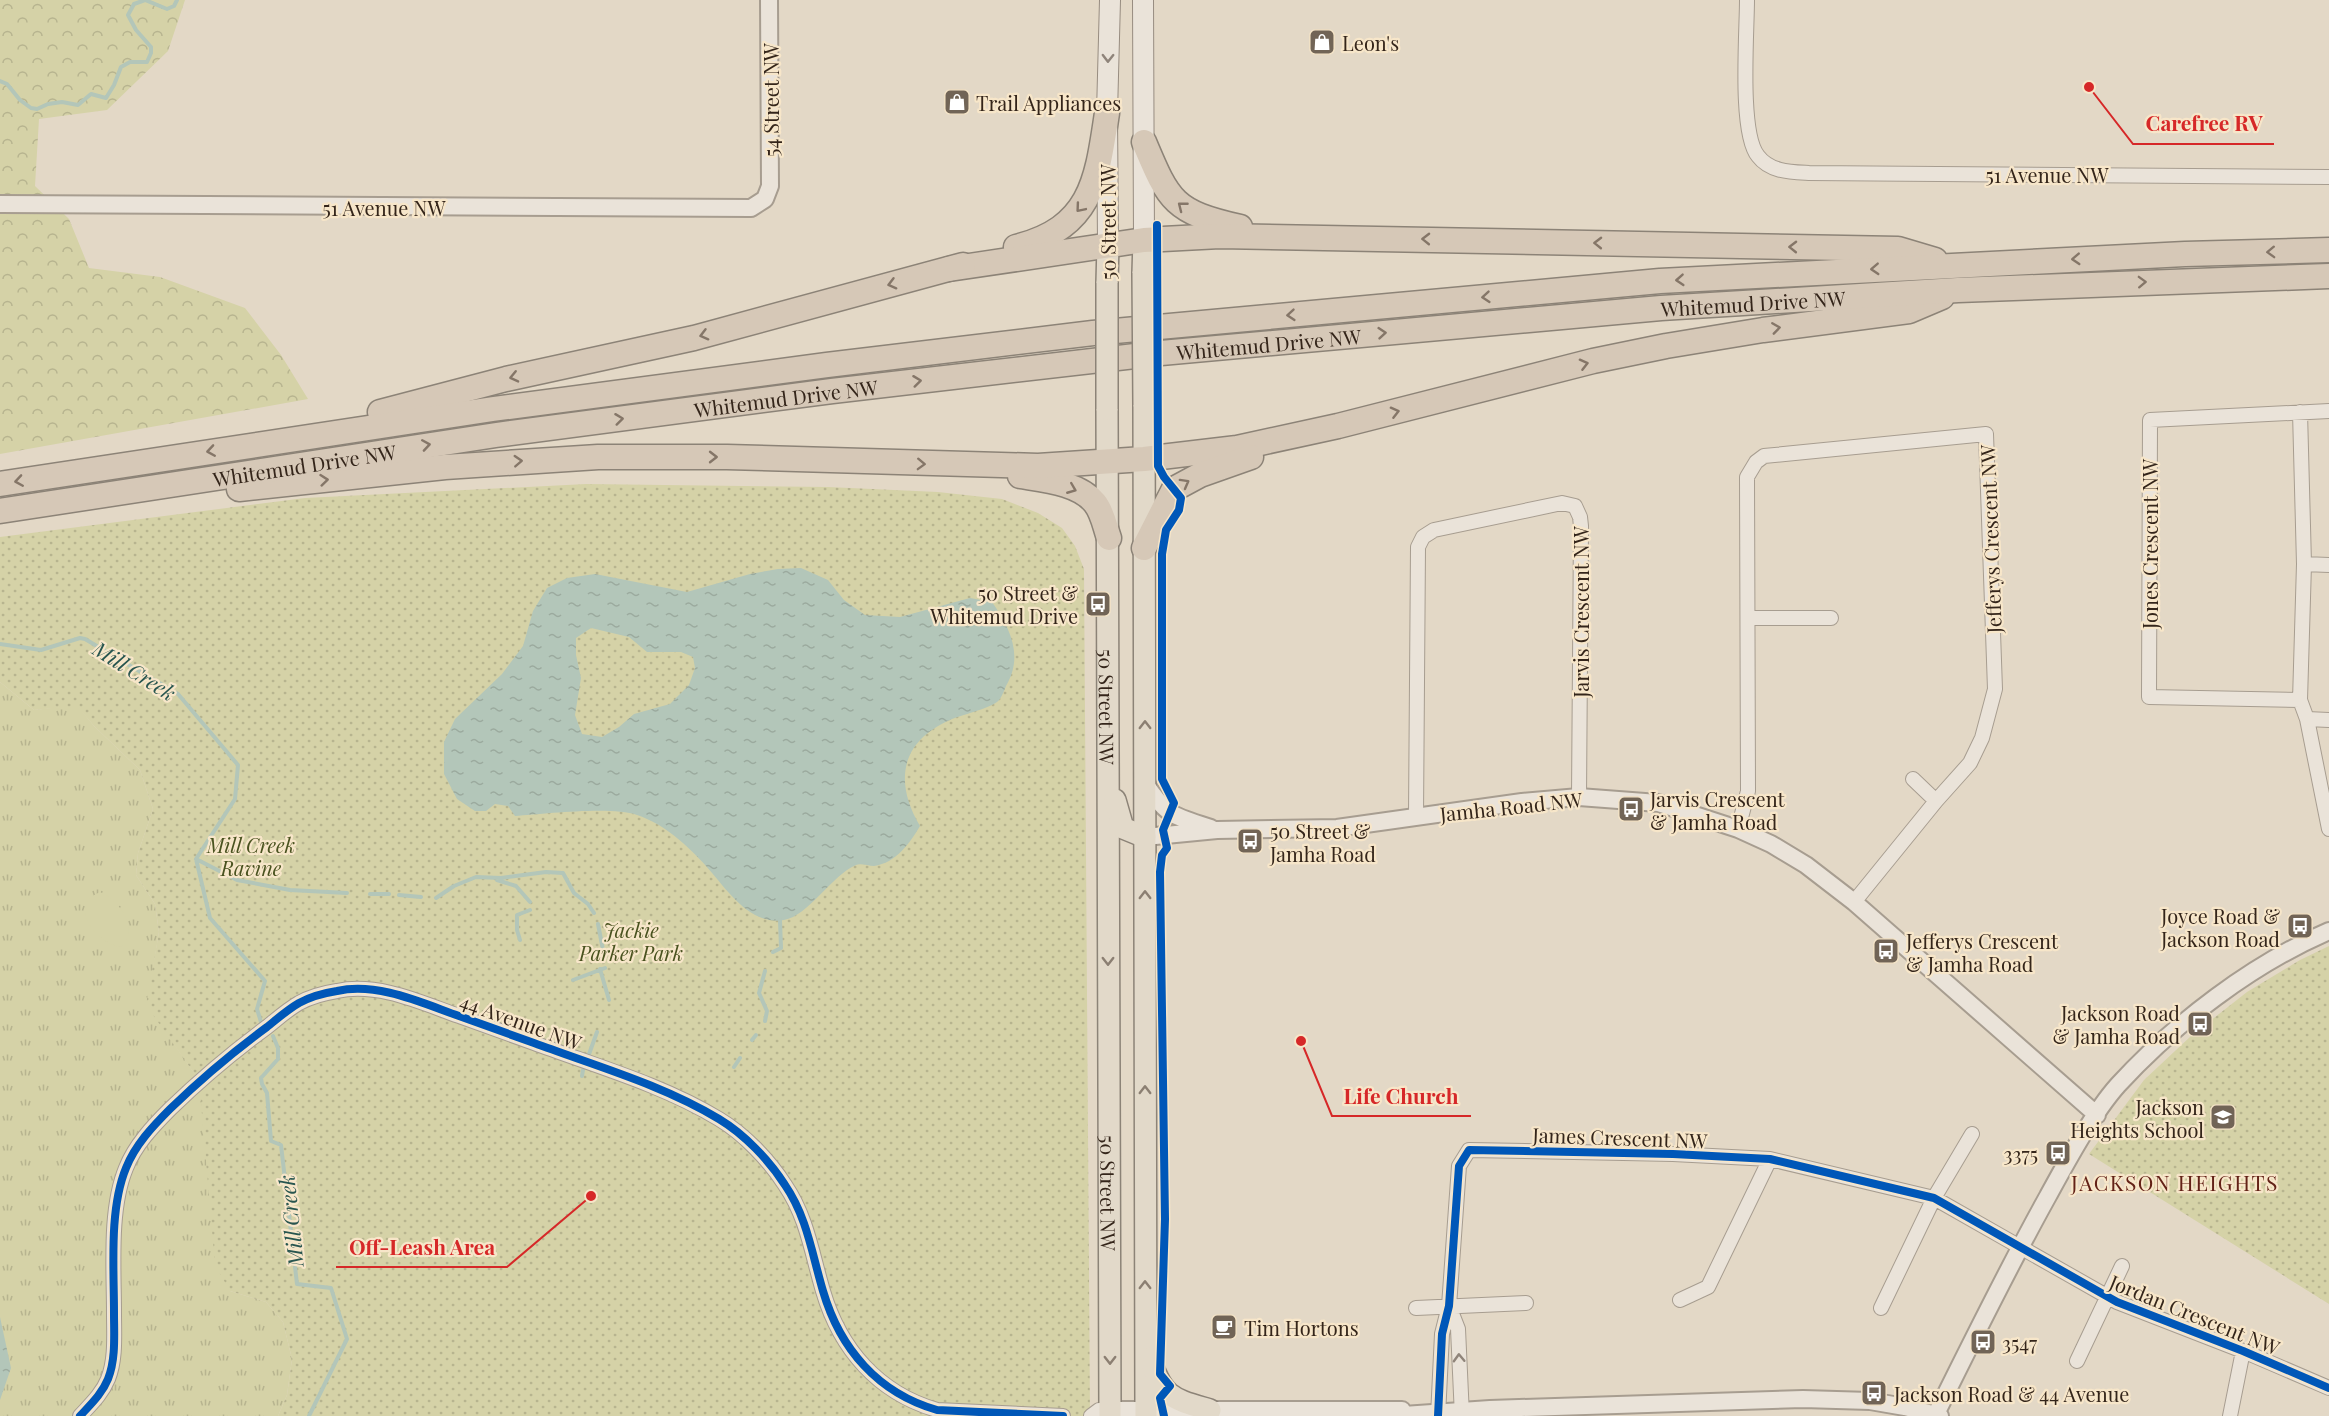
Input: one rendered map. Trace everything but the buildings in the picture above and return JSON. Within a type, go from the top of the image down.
[{"type":"highway","points":[[269,442],[506,379],[694,338],[949,269],[1039,240],[1059,229],[1086,202],[1099,168],[1107,113]]},
{"type":"highway","points":[[1144,142],[1168,194],[1184,208],[1201,218],[1277,236]]},
{"type":"highway","points":[[949,269],[1108,244],[1220,236],[1898,249],[1954,265]]},
{"type":"highway","name":"Whitemud Drive NW","points":[[0,484],[269,442],[597,395],[1094,333],[1660,281],[2185,254],[2329,250]]},
{"type":"highway","name":"Whitemud Drive NW","points":[[8,509],[496,435],[1104,359],[1661,308],[1958,290],[2329,276]]},
{"type":"highway","points":[[8,509],[172,497],[445,467],[598,457],[727,457],[1038,466],[1144,459],[1237,448],[1338,426],[1666,346],[1763,330],[1909,311],[1958,290]]},
{"type":"highway","points":[[1144,548],[1169,495],[1180,486],[1218,467],[1338,426]]},
{"type":"highway","points":[[953,465],[1039,479],[1079,491],[1088,496],[1097,506],[1108,538]]},
{"type":"main road","name":"50 Street NW","points":[[1104,1414],[1108,776],[1107,113],[1110,0]]},
{"type":"main road","points":[[1130,0],[1132,26],[1143,75]]},
{"type":"main road","name":"50 Street NW","points":[[1143,0],[1146,1413]]},
{"type":"main road","points":[[1108,776],[1123,828],[1145,837]]},
{"type":"main road","points":[[1146,1344],[1158,1382],[1164,1390],[1178,1400],[1210,1410]]},
{"type":"street","name":"54 Street NW","points":[[765,200],[769,191],[770,172],[769,0]]},
{"type":"street","name":"51 Avenue NW","points":[[1747,0],[1748,134],[1757,155],[1778,170],[1809,173],[2329,177]]},
{"type":"street","name":"51 Avenue NW","points":[[0,204],[745,209],[765,200]]},
{"type":"street","name":"Jones Crescent NW","points":[[2300,700],[2149,698],[2150,420],[2329,411]]},
{"type":"street","points":[[2300,412],[2304,564],[2300,700],[2307,719],[2329,829]]},
{"type":"street","name":"Jefferys Crescent NW","points":[[1738,829],[1748,790],[1747,477],[1756,462],[1764,456],[1986,434],[1995,689],[1982,738],[1970,764],[1936,801],[1854,902]]},
{"type":"street","name":"Jarvis Crescent NW","points":[[1416,816],[1418,547],[1424,537],[1434,530],[1562,503],[1575,506],[1581,526],[1580,796]]},
{"type":"street","points":[[2304,564],[2329,565]]},
{"type":"street","points":[[1748,618],[1831,618]]},
{"type":"street","points":[[2307,719],[2329,720]]},
{"type":"street","points":[[1913,779],[1936,801]]},
{"type":"street","points":[[1145,783],[1164,810],[1184,820],[1217,830]]},
{"type":"street","name":"Jamha Road NW","points":[[1145,837],[1217,830],[1337,828],[1580,796],[1658,802],[1738,829],[1771,844],[1806,865],[1854,902],[2097,1115]]},
{"type":"street","points":[[1389,1416],[1840,1399],[1870,1401],[1938,1415],[2019,1247],[2062,1169],[2117,1086],[2162,1043],[2231,986],[2299,944],[2329,931]]},
{"type":"street","name":"44 Avenue NW","points":[[80,1416],[95,1400],[107,1380],[113,1358],[114,1233],[126,1168],[143,1138],[194,1087],[297,1004],[314,996],[340,989],[393,994],[433,1005],[617,1073],[691,1103],[723,1121],[744,1137],[785,1184],[802,1214],[832,1320],[849,1350],[872,1374],[895,1393],[917,1404],[937,1410],[1064,1416]]},
{"type":"street","points":[[1881,1308],[1934,1198],[1972,1134]]},
{"type":"street","name":"James Crescent NW","points":[[1438,1414],[1442,1334],[1449,1306],[1459,1166],[1469,1149],[1770,1159],[1934,1198],[2019,1247]]},
{"type":"street","points":[[1680,1300],[1708,1287],[1770,1159]]},
{"type":"street","name":"Jordan Crescent NW","points":[[2019,1247],[2107,1297],[2329,1388]]},
{"type":"street","name":"Jordan Crescent NW","points":[[2077,1361],[2122,1266]]},
{"type":"street","points":[[1416,1308],[1526,1303]]},
{"type":"street","name":"James Crescent NW","points":[[1449,1306],[1458,1329],[1461,1413]]},
{"type":"street","name":"Jordan Crescent NW","points":[[2230,1416],[2243,1351]]},
{"type":"street","points":[[1104,1414],[1210,1410],[1348,1409],[1438,1414]]},
{"type":"green space","points":[[0,0],[185,0],[168,51],[107,110],[39,119],[35,186],[69,219],[89,268],[160,277],[245,308],[281,355],[308,399],[0,454]]},
{"type":"green space","name":"Jackie Parker Park","points":[[586,484],[828,487],[938,492],[1002,499],[1038,513],[1062,528],[1075,546],[1084,569],[1090,1416],[278,1416],[287,1395],[292,1359],[283,1322],[266,1302],[230,1291],[215,1265],[199,1080],[146,1005],[159,932],[155,904],[136,875],[138,853],[153,809],[140,770],[94,726],[77,706],[34,710],[0,682],[0,537],[305,498]]},
{"type":"green space","points":[[0,682],[34,710],[77,705],[94,726],[140,770],[153,809],[138,853],[136,875],[155,904],[159,932],[147,1005],[199,1080],[230,1291],[266,1302],[283,1322],[292,1359],[287,1395],[278,1416],[0,1416]]},
{"type":"green space","points":[[100,892],[114,901],[125,916],[129,932],[127,940],[121,947],[103,939],[95,932],[85,915],[90,898]]},
{"type":"green space","name":"Jackson Heights School","points":[[2329,946],[2329,1304],[2089,1154],[2144,1080],[2191,1036],[2247,992],[2300,960]]},
{"type":"water","points":[[801,568],[828,580],[844,600],[865,615],[900,617],[970,598],[992,602],[1009,632],[1013,642],[1014,664],[998,701],[933,729],[912,752],[906,765],[905,779],[912,810],[920,826],[896,857],[874,866],[856,865],[838,877],[793,917],[771,920],[760,917],[739,904],[683,843],[666,830],[637,815],[626,812],[595,811],[515,816],[508,806],[495,804],[486,811],[475,811],[457,799],[444,774],[444,742],[455,719],[502,674],[523,646],[533,611],[547,588],[567,578],[595,574],[687,592],[750,574]],"holes":[[[591,628],[629,637],[647,652],[681,652],[693,657],[695,668],[689,685],[670,704],[634,714],[619,727],[602,737],[582,734],[575,715],[581,678],[576,655],[576,638]]]},
{"type":"water","points":[[0,1317],[11,1368],[0,1400]]},
{"type":"waterway","name":"Mill Creek","points":[[0,81],[7,84],[20,100],[31,108],[37,109],[48,104],[62,102],[78,105],[91,94],[106,98],[121,67],[130,62],[147,62],[151,53],[151,47],[136,30],[128,15],[134,4],[145,0],[167,9],[174,6],[177,0]]},
{"type":"waterway","name":"Mill Creek","points":[[0,644],[41,650],[80,638],[85,639],[178,694],[238,765],[235,799],[196,859],[210,918],[265,981],[257,1009],[261,1022]]},
{"type":"waterway","points":[[196,859],[237,880],[290,890],[347,893]]},
{"type":"waterway","points":[[436,898],[454,886],[476,877],[501,878],[546,872],[563,873],[574,893],[588,904],[594,913]]},
{"type":"waterway","points":[[497,880],[516,886],[530,902]]},
{"type":"waterway","points":[[370,894],[389,894]]},
{"type":"waterway","points":[[399,895],[421,897]]},
{"type":"waterway","points":[[520,940],[517,915],[530,910]]},
{"type":"waterway","points":[[773,952],[781,948],[780,920]]},
{"type":"waterway","points":[[598,924],[603,950],[602,960]]},
{"type":"waterway","points":[[573,980],[605,968]]},
{"type":"waterway","points":[[600,969],[609,1000]]},
{"type":"waterway","points":[[765,971],[759,993],[767,1011],[765,1021]]},
{"type":"waterway","points":[[588,1057],[597,1032]]},
{"type":"waterway","points":[[752,1040],[756,1035]]},
{"type":"waterway","name":"Mill Creek","points":[[273,1036],[278,1048],[278,1059],[261,1078],[267,1093],[271,1141],[281,1145],[297,1284],[331,1288],[347,1339],[309,1416]]},
{"type":"waterway","points":[[734,1067],[740,1058]]},
{"type":"waterway","points":[[582,1076],[583,1070]]},
{"type":"cycle path","points":[[1157,225],[1158,466],[1181,498],[1179,510],[1166,530],[1162,554],[1162,779],[1174,803],[1163,830],[1167,848],[1162,855],[1160,872],[1165,1219],[1160,1374],[1170,1386],[1160,1398],[1164,1416]]},
{"type":"cycle path","points":[[80,1416],[103,1390],[112,1363],[115,1220],[121,1184],[134,1151],[151,1129],[181,1098],[229,1056],[286,1012],[312,997],[352,989],[368,989],[400,995],[430,1005],[652,1086],[719,1119],[755,1148],[785,1185],[804,1223],[830,1312],[851,1350],[879,1380],[916,1402],[937,1410],[1063,1416]]},
{"type":"cycle path","points":[[1438,1416],[1442,1334],[1449,1306],[1459,1166],[1469,1150],[1673,1154],[1770,1159],[1934,1198],[2117,1302],[2243,1351],[2329,1388]]},
{"type":"place","name":"Leon's","points":[[1322,42]]},
{"type":"place","name":"Carefree RV","points":[[2089,87]]},
{"type":"place","name":"Trail Appliances","points":[[957,102]]},
{"type":"place","name":"50 Street & Whitemud Drive","points":[[1098,604]]},
{"type":"place","name":"Jarvis Crescent & Jamha Road","points":[[1631,809]]},
{"type":"place","name":"50 Street & Jamha Road","points":[[1250,841]]},
{"type":"place","name":"Joyce Road & Jackson Road","points":[[2300,926]]},
{"type":"place","name":"Jefferys Crescent & Jamha Road","points":[[1886,951]]},
{"type":"place","name":"Jackson Road & Jamha Road","points":[[2200,1024]]},
{"type":"place","name":"Life Church","points":[[1301,1041]]},
{"type":"place","name":"Jackson Heights School","points":[[2223,1117]]},
{"type":"place","name":"3375","points":[[2058,1153]]},
{"type":"place","name":"Off-Leash Area","points":[[591,1196]]},
{"type":"place","name":"Tim Hortons","points":[[1224,1327]]},
{"type":"place","name":"3547","points":[[1983,1342]]},
{"type":"place","name":"Jackson Road & 44 Avenue","points":[[1874,1393]]},
{"type":"district","name":"JACKSON HEIGHTS","points":[[2175,1182]]},
{"type":"park label","name":"Mill Creek Ravine","points":[[251,856]]}]
